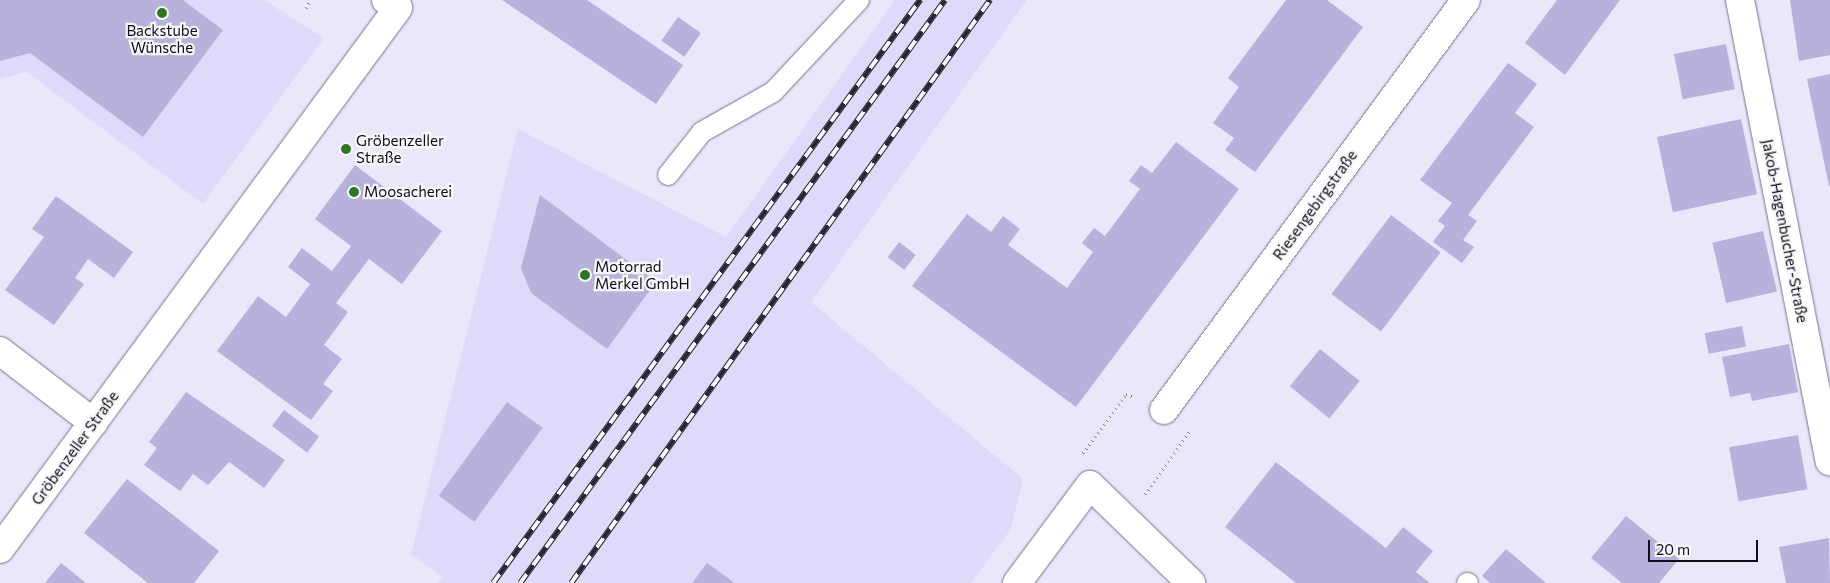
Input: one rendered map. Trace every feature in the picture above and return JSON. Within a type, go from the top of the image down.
[{"type":"street","name":"Riesengebirgstraße","points":[[1164,410],[1466,0]]},
{"type":"street","name":"Jakob-Hagenbucher-Straße","points":[[1740,0],[1830,461]]},
{"type":"street","name":"Gröbenzeller Straße","points":[[0,549],[94,423],[396,3]]},
{"type":"street","points":[[0,351],[94,423]]},
{"type":"street","points":[[1018,583],[1090,486],[1192,583]]},
{"type":"lane","points":[[668,175],[702,132],[773,92],[859,0]]},
{"type":"path","points":[[306,8],[312,0]]},
{"type":"path","points":[[1083,454],[1126,394],[1164,410],[1191,433],[1140,500]]},
{"type":"shaded area","points":[[0,0],[264,0],[324,38],[203,204],[27,72],[0,79]]},
{"type":"shaded area","points":[[895,0],[1027,0],[811,302],[1023,479],[1011,529],[971,583],[438,583],[442,577],[411,554],[518,129],[726,237]]},
{"type":"building","points":[[0,0],[183,0],[223,30],[143,137],[30,53],[0,61]]},
{"type":"building","points":[[502,0],[587,0],[683,65],[656,104]]},
{"type":"building","points":[[1286,0],[1327,0],[1363,27],[1255,172],[1225,150],[1234,138],[1213,123],[1239,87],[1228,78]]},
{"type":"building","points":[[1557,0],[1620,0],[1565,75],[1525,43]]},
{"type":"building","points":[[1790,0],[1830,0],[1830,55],[1799,61]]},
{"type":"building","points":[[678,17],[701,33],[684,57],[661,41]]},
{"type":"building","points":[[1726,44],[1735,89],[1683,99],[1674,54]]},
{"type":"building","points":[[1508,63],[1537,84],[1515,113],[1534,127],[1468,215],[1477,221],[1463,240],[1474,247],[1462,263],[1433,242],[1445,226],[1438,221],[1452,203],[1420,180]]},
{"type":"building","points":[[1830,74],[1830,186],[1829,186],[1807,79]]},
{"type":"building","points":[[1741,119],[1757,194],[1673,212],[1657,137]]},
{"type":"building","points":[[1176,142],[1239,189],[1076,407],[912,286],[967,214],[991,232],[1003,216],[1020,229],[1008,245],[1067,288],[1093,252],[1082,243],[1094,228],[1105,236],[1140,189],[1129,181],[1141,165],[1152,173]]},
{"type":"building","points":[[355,165],[442,231],[402,284],[369,259],[336,303],[348,312],[324,345],[342,359],[323,384],[333,391],[311,420],[217,351],[258,296],[286,317],[310,284],[288,267],[302,248],[332,271],[351,246],[315,219]]},
{"type":"building","name":"Motorrad Merkel GmbH","points":[[540,195],[656,282],[607,349],[531,293],[521,268]]},
{"type":"building","points":[[56,196],[133,252],[114,278],[88,259],[75,278],[84,284],[54,325],[5,290],[44,237],[32,229]]},
{"type":"building","points":[[1391,215],[1441,252],[1381,331],[1331,294]]},
{"type":"building","points":[[1763,231],[1777,291],[1726,303],[1712,243]]},
{"type":"building","points":[[899,242],[916,255],[904,270],[888,257]]},
{"type":"building","points":[[1742,326],[1746,347],[1709,354],[1705,333]]},
{"type":"building","points":[[1789,344],[1798,392],[1752,401],[1750,393],[1730,397],[1722,357]]},
{"type":"building","points":[[1320,349],[1360,381],[1329,418],[1290,386]]},
{"type":"building","points":[[186,392],[285,460],[264,488],[229,462],[208,485],[193,474],[180,491],[144,465],[157,448],[149,442]]},
{"type":"building","points":[[507,402],[543,428],[474,522],[439,496]]},
{"type":"building","points":[[284,410],[319,436],[307,452],[272,426]]},
{"type":"building","points":[[1798,435],[1808,489],[1739,501],[1729,447]]},
{"type":"building","points":[[1276,462],[1386,548],[1403,527],[1433,551],[1416,572],[1430,583],[1296,583],[1225,527]]},
{"type":"building","points":[[127,479],[219,551],[194,583],[148,583],[84,533]]},
{"type":"building","points":[[1626,516],[1679,559],[1659,583],[1622,583],[1591,558]]},
{"type":"building","points":[[1829,538],[1830,583],[1786,583],[1779,547]]},
{"type":"building","points":[[1506,549],[1546,583],[1490,583],[1482,576]]},
{"type":"building","points":[[61,563],[86,583],[45,583]]},
{"type":"building","points":[[707,563],[735,583],[692,583]]},
{"type":"railway","points":[[493,583],[920,0]]},
{"type":"railway","points":[[520,583],[945,0]]},
{"type":"railway","points":[[571,583],[990,0]]},
{"type":"place","name":"Backstube Wünsche","points":[[162,13]]},
{"type":"place","name":"Gröbenzeller Straße","points":[[346,149]]},
{"type":"place","name":"Moosacherei","points":[[354,192]]},
{"type":"place","name":"Motorrad Merkel GmbH","points":[[585,275]]}]
